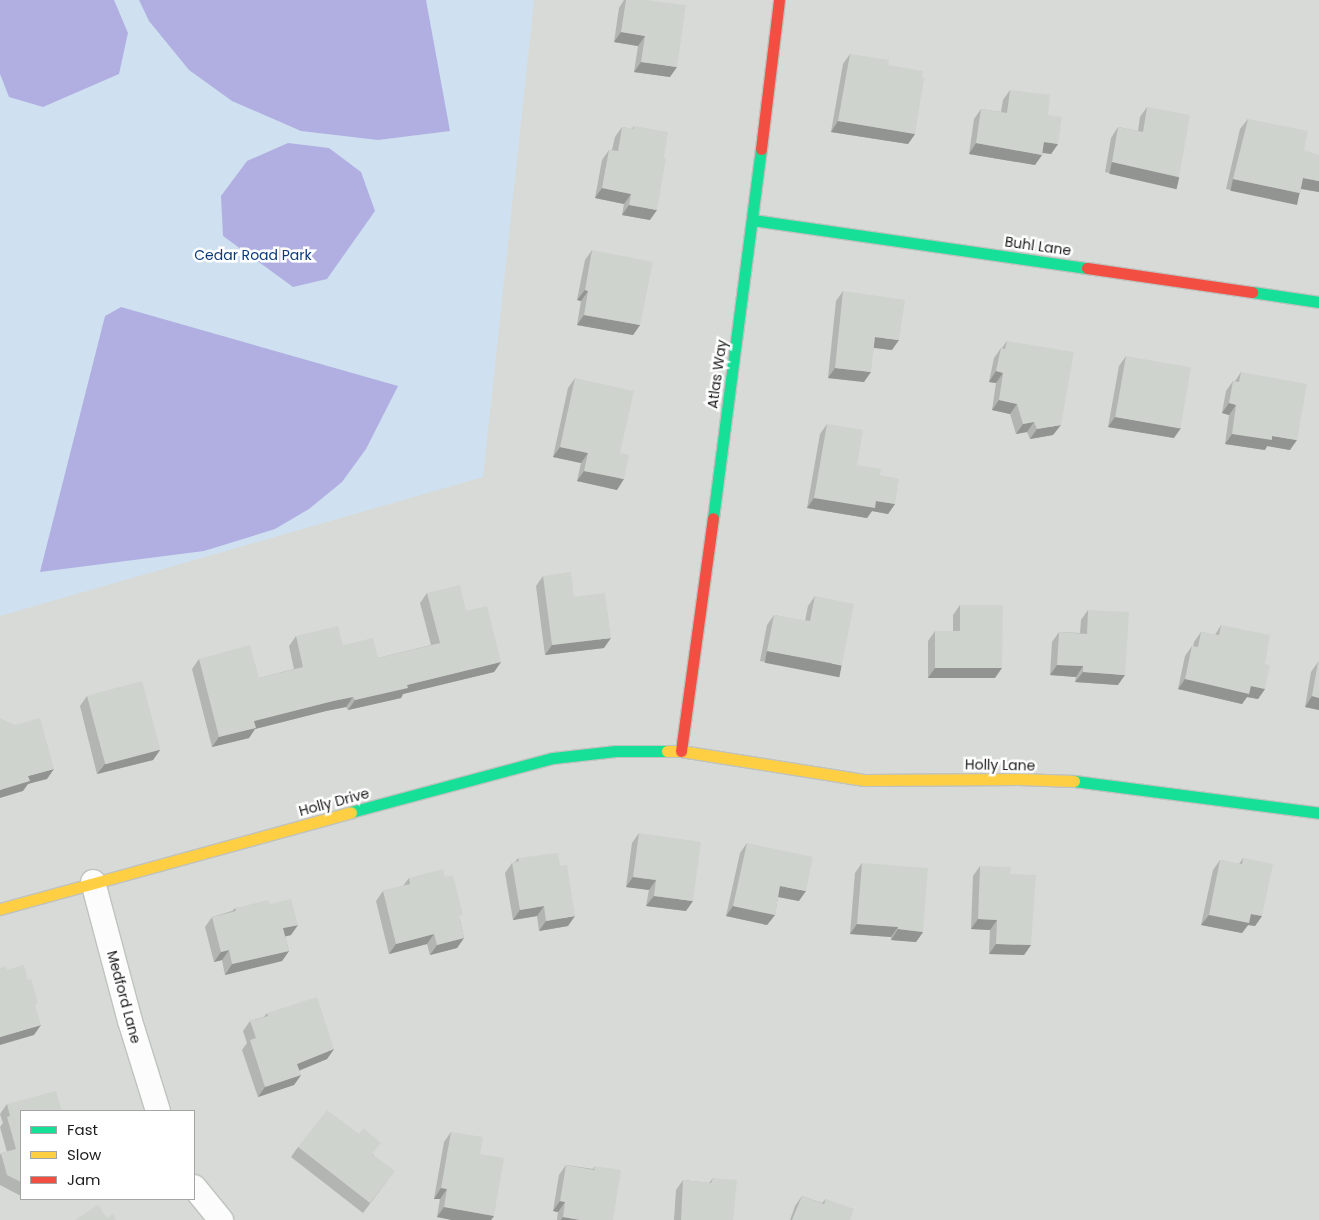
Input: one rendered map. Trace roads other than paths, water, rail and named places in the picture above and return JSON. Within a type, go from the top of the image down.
[{"type":"street","name":"Atlas Way","points":[[681,751],[753,220],[778,0]]},
{"type":"street","name":"Buhl Lane","points":[[753,220],[1319,302]]},
{"type":"street","name":"Holly Lane","points":[[681,751],[865,780],[1018,779],[1093,782],[1319,813]]},
{"type":"street","name":"Holly Drive","points":[[0,910],[93,882],[554,758],[616,752],[681,751]]},
{"type":"street","name":"Medford Lane","points":[[93,882],[130,1021],[158,1110]]},
{"type":"street","points":[[195,1189],[221,1220]]},
{"type":"park label","name":"Cedar Road Park","points":[[253,255]]}]
